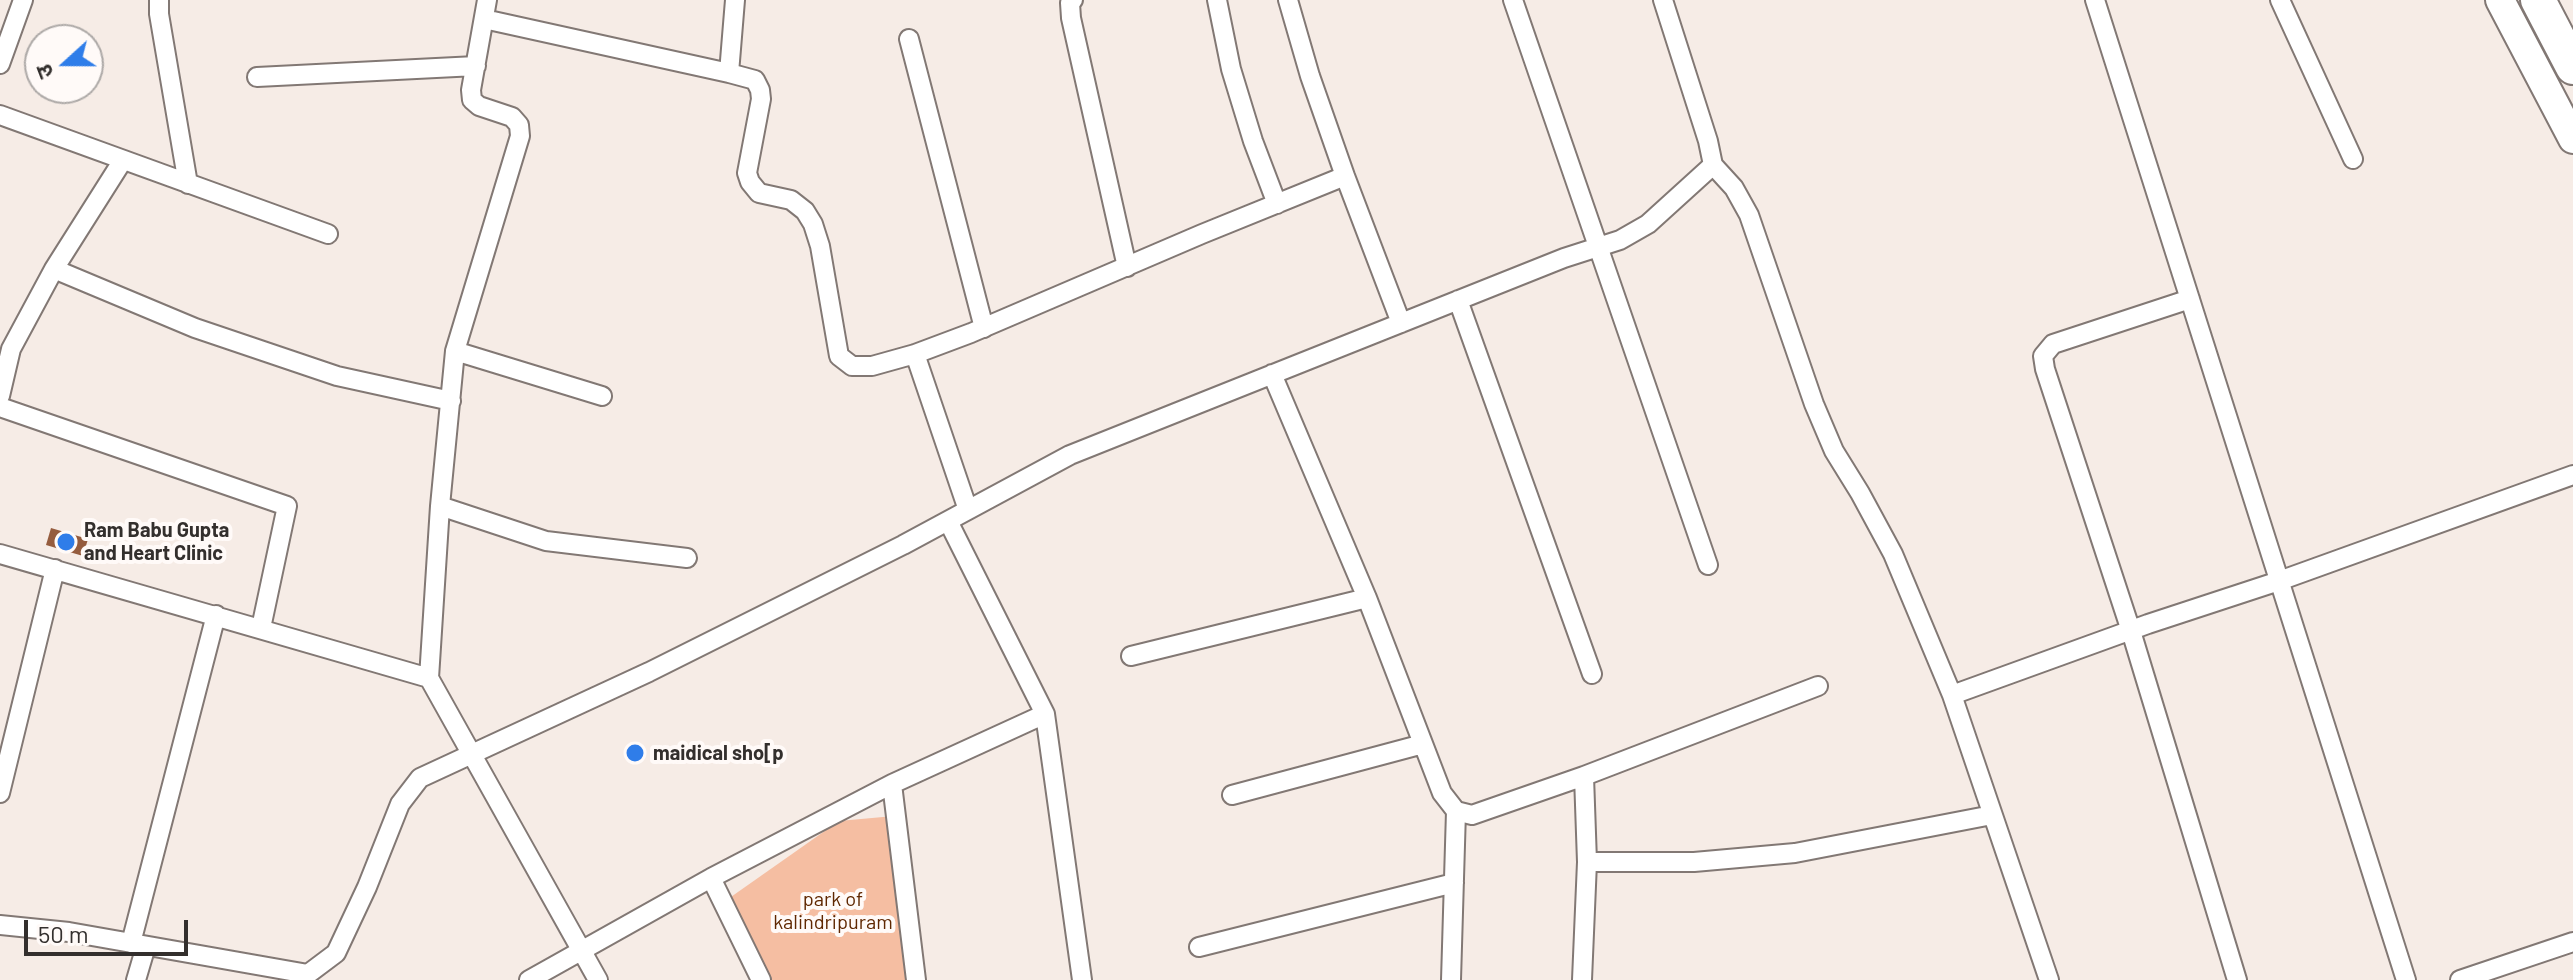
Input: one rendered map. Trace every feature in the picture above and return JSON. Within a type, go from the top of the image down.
[{"type":"highway","points":[[2538,0],[2573,67]]},
{"type":"main road","points":[[2500,0],[2573,139]]},
{"type":"street","points":[[0,64],[23,0]]},
{"type":"street","points":[[159,0],[188,184]]},
{"type":"street","points":[[487,0],[471,90],[472,100],[479,106],[512,117],[519,125],[520,136],[455,351],[440,506],[429,678],[598,980]]},
{"type":"street","points":[[729,73],[735,0]]},
{"type":"street","points":[[1073,0],[1070,3],[1071,18],[1127,267]]},
{"type":"street","points":[[1217,0],[1235,84],[1277,204]]},
{"type":"street","points":[[1288,0],[1310,76],[1401,323]]},
{"type":"street","points":[[1513,0],[1708,565]]},
{"type":"street","points":[[1663,0],[1713,165],[1734,188],[1749,215],[1814,404],[1834,451],[1893,554],[1952,695],[2049,980]]},
{"type":"street","points":[[2095,0],[2406,980]]},
{"type":"street","points":[[2280,0],[2353,159]]},
{"type":"street","points":[[484,19],[755,80],[761,99],[747,173],[750,182],[759,193],[791,200],[805,211],[813,224],[820,246],[839,356],[852,366],[872,366],[915,354],[984,328],[1345,176]]},
{"type":"street","points":[[909,39],[984,328]]},
{"type":"street","points":[[257,77],[476,66]]},
{"type":"street","points":[[0,115],[328,234]]},
{"type":"street","points":[[0,396],[11,349],[54,269],[123,160]]},
{"type":"street","points":[[0,925],[69,932],[307,977],[336,953],[367,887],[400,804],[420,778],[649,672],[948,521],[1070,455],[1564,258],[1620,240],[1648,224],[1713,165]]},
{"type":"street","points":[[54,269],[195,328],[337,376],[451,401]]},
{"type":"street","points":[[2190,299],[2053,344],[2043,356],[2237,980]]},
{"type":"street","points":[[1458,300],[1592,674]]},
{"type":"street","points":[[455,351],[602,396]]},
{"type":"street","points":[[915,354],[968,510]]},
{"type":"street","points":[[1272,374],[1367,598],[1442,793],[1456,811],[1472,815],[1584,776],[1818,686]]},
{"type":"street","points":[[0,407],[287,506],[261,628]]},
{"type":"street","points":[[1952,695],[2573,475]]},
{"type":"street","points":[[440,506],[546,541],[687,558]]},
{"type":"street","points":[[948,521],[1045,714],[1082,980]]},
{"type":"street","points":[[0,554],[429,678]]},
{"type":"street","points":[[0,793],[55,569]]},
{"type":"street","points":[[1131,656],[1367,598]]},
{"type":"street","points":[[136,980],[139,944],[216,615]]},
{"type":"street","points":[[529,980],[711,878],[892,784],[1045,714]]},
{"type":"street","points":[[1232,795],[1423,744]]},
{"type":"street","points":[[1582,980],[1587,862],[1584,776]]},
{"type":"street","points":[[892,784],[916,980]]},
{"type":"street","points":[[1451,980],[1456,811]]},
{"type":"street","points":[[1587,862],[1694,862],[1795,853],[1992,815]]},
{"type":"street","points":[[711,878],[761,980]]},
{"type":"street","points":[[1199,947],[1454,883]]},
{"type":"street","points":[[2460,980],[2573,942]]},
{"type":"green space","name":"park of kalindripuram","points":[[894,816],[910,980],[768,980],[728,899],[839,821]]},
{"type":"building","points":[[51,528],[88,539],[83,556],[46,545]]},
{"type":"place","name":"Ram Babu Gupta and Heart Clinic","points":[[66,542]]},
{"type":"place","name":"maidical sho[p","points":[[635,753]]}]
